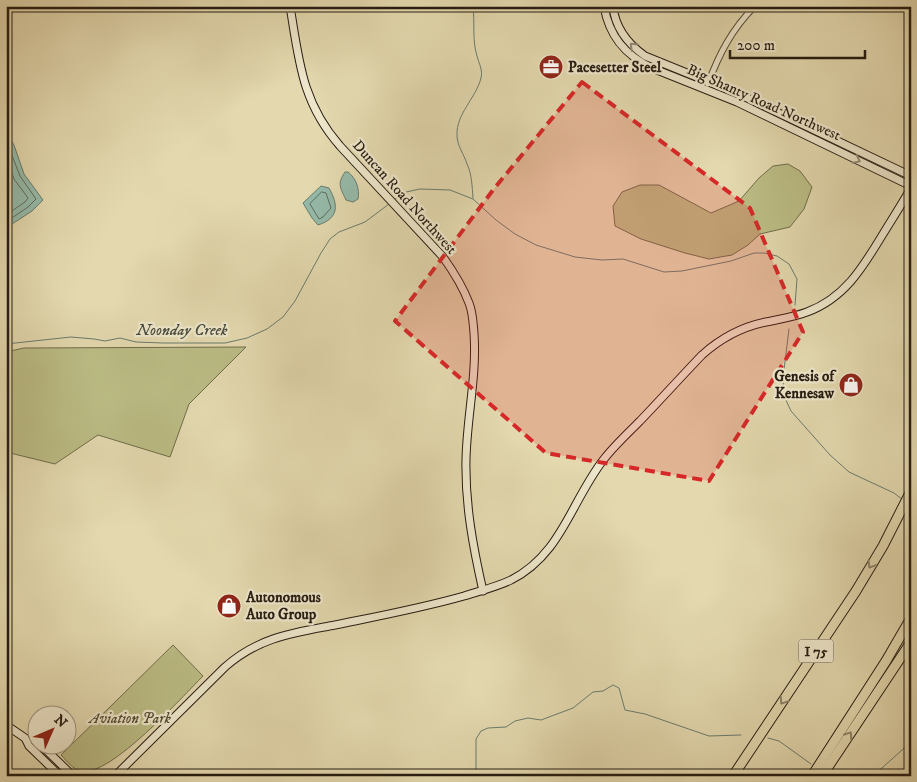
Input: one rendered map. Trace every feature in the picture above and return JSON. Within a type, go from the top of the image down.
[{"type":"highway","name":"I 75","points":[[733,776],[856,591],[911,491]]},
{"type":"highway","points":[[812,776],[866,694],[910,620]]},
{"type":"highway","points":[[822,776],[911,642]]},
{"type":"street","name":"Duncan Road Northwest","points":[[290,6],[300,68],[316,113],[327,131],[340,146],[443,257],[453,271],[469,303],[472,316],[474,366],[467,438],[466,487],[470,525],[483,591]]},
{"type":"street","name":"Big Shanty Road Northwest","points":[[604,6],[607,22],[615,38],[632,57],[652,68],[782,124],[911,187]]},
{"type":"street","name":"Big Shanty Road Northwest","points":[[613,6],[615,18],[622,34],[639,51],[655,60],[788,117],[911,176]]},
{"type":"street","points":[[706,90],[728,39],[755,6]]},
{"type":"street","points":[[115,776],[225,668],[246,651],[257,645],[283,635],[435,604],[483,591],[516,577],[532,566],[543,556],[557,538],[587,483],[606,457],[711,348],[726,337],[745,328],[807,312],[831,299],[846,288],[864,266],[911,187]]},
{"type":"street","points":[[6,724],[28,738]]},
{"type":"street","points":[[25,738],[28,746],[60,776]]},
{"type":"street","points":[[50,754],[73,776]]},
{"type":"highlighted area","points":[[582,82],[750,208],[803,332],[709,481],[546,453],[395,321],[493,190]]},
{"type":"green space","points":[[788,164],[800,171],[812,187],[804,209],[790,227],[760,234],[748,245],[732,255],[709,259],[641,239],[615,226],[613,206],[622,192],[640,185],[659,185],[711,213],[739,201],[759,178],[773,166]]},
{"type":"green space","points":[[246,347],[189,404],[170,457],[98,435],[55,464],[6,452],[6,352],[24,348]]},
{"type":"green space","name":"Aviation Park","points":[[173,645],[203,676],[146,733],[110,762],[94,769],[82,771],[73,767],[61,755],[78,754],[78,738]]},
{"type":"water","points":[[6,130],[14,145],[24,174],[43,200],[32,211],[6,228]]},
{"type":"water","points":[[345,172],[348,172],[353,177],[358,188],[358,199],[353,202],[346,200],[341,189],[340,183]]},
{"type":"water","points":[[321,186],[329,188],[334,200],[335,210],[330,219],[318,225],[303,203]]},
{"type":"waterway","points":[[473,6],[475,44],[481,75],[475,92],[460,120],[457,135],[459,146],[470,172],[473,198]]},
{"type":"waterway","name":"Noonday Creek","points":[[395,199],[406,192],[420,189],[450,190],[473,199],[515,234],[536,245],[575,257],[602,260],[623,259],[664,272],[682,271],[731,261],[754,253],[777,256],[789,264],[797,279],[795,305]]},
{"type":"waterway","name":"Noonday Creek","points":[[6,344],[71,337],[105,341],[120,338],[136,342],[163,343],[225,343],[247,338],[267,329],[283,317],[295,301],[330,239],[339,232],[365,222],[389,204]]},
{"type":"waterway","name":"Noonday Creek","points":[[789,329],[783,378],[784,396],[791,411],[830,455],[849,472],[894,493],[903,500]]},
{"type":"waterway","points":[[476,776],[476,739],[481,731],[488,728],[506,727],[515,721],[528,718],[541,720],[573,708],[593,692],[603,691],[613,685],[619,688],[625,710],[645,714],[709,736],[741,735]]},
{"type":"waterway","points":[[768,738],[779,741],[811,764]]},
{"type":"waterway","points":[[873,776],[911,742]]},
{"type":"place","name":"Pacesetter Steel","points":[[551,67]]},
{"type":"place","name":"Genesis of Kennesaw","points":[[851,385]]},
{"type":"place","name":"Autonomous Auto Group","points":[[229,606]]}]
